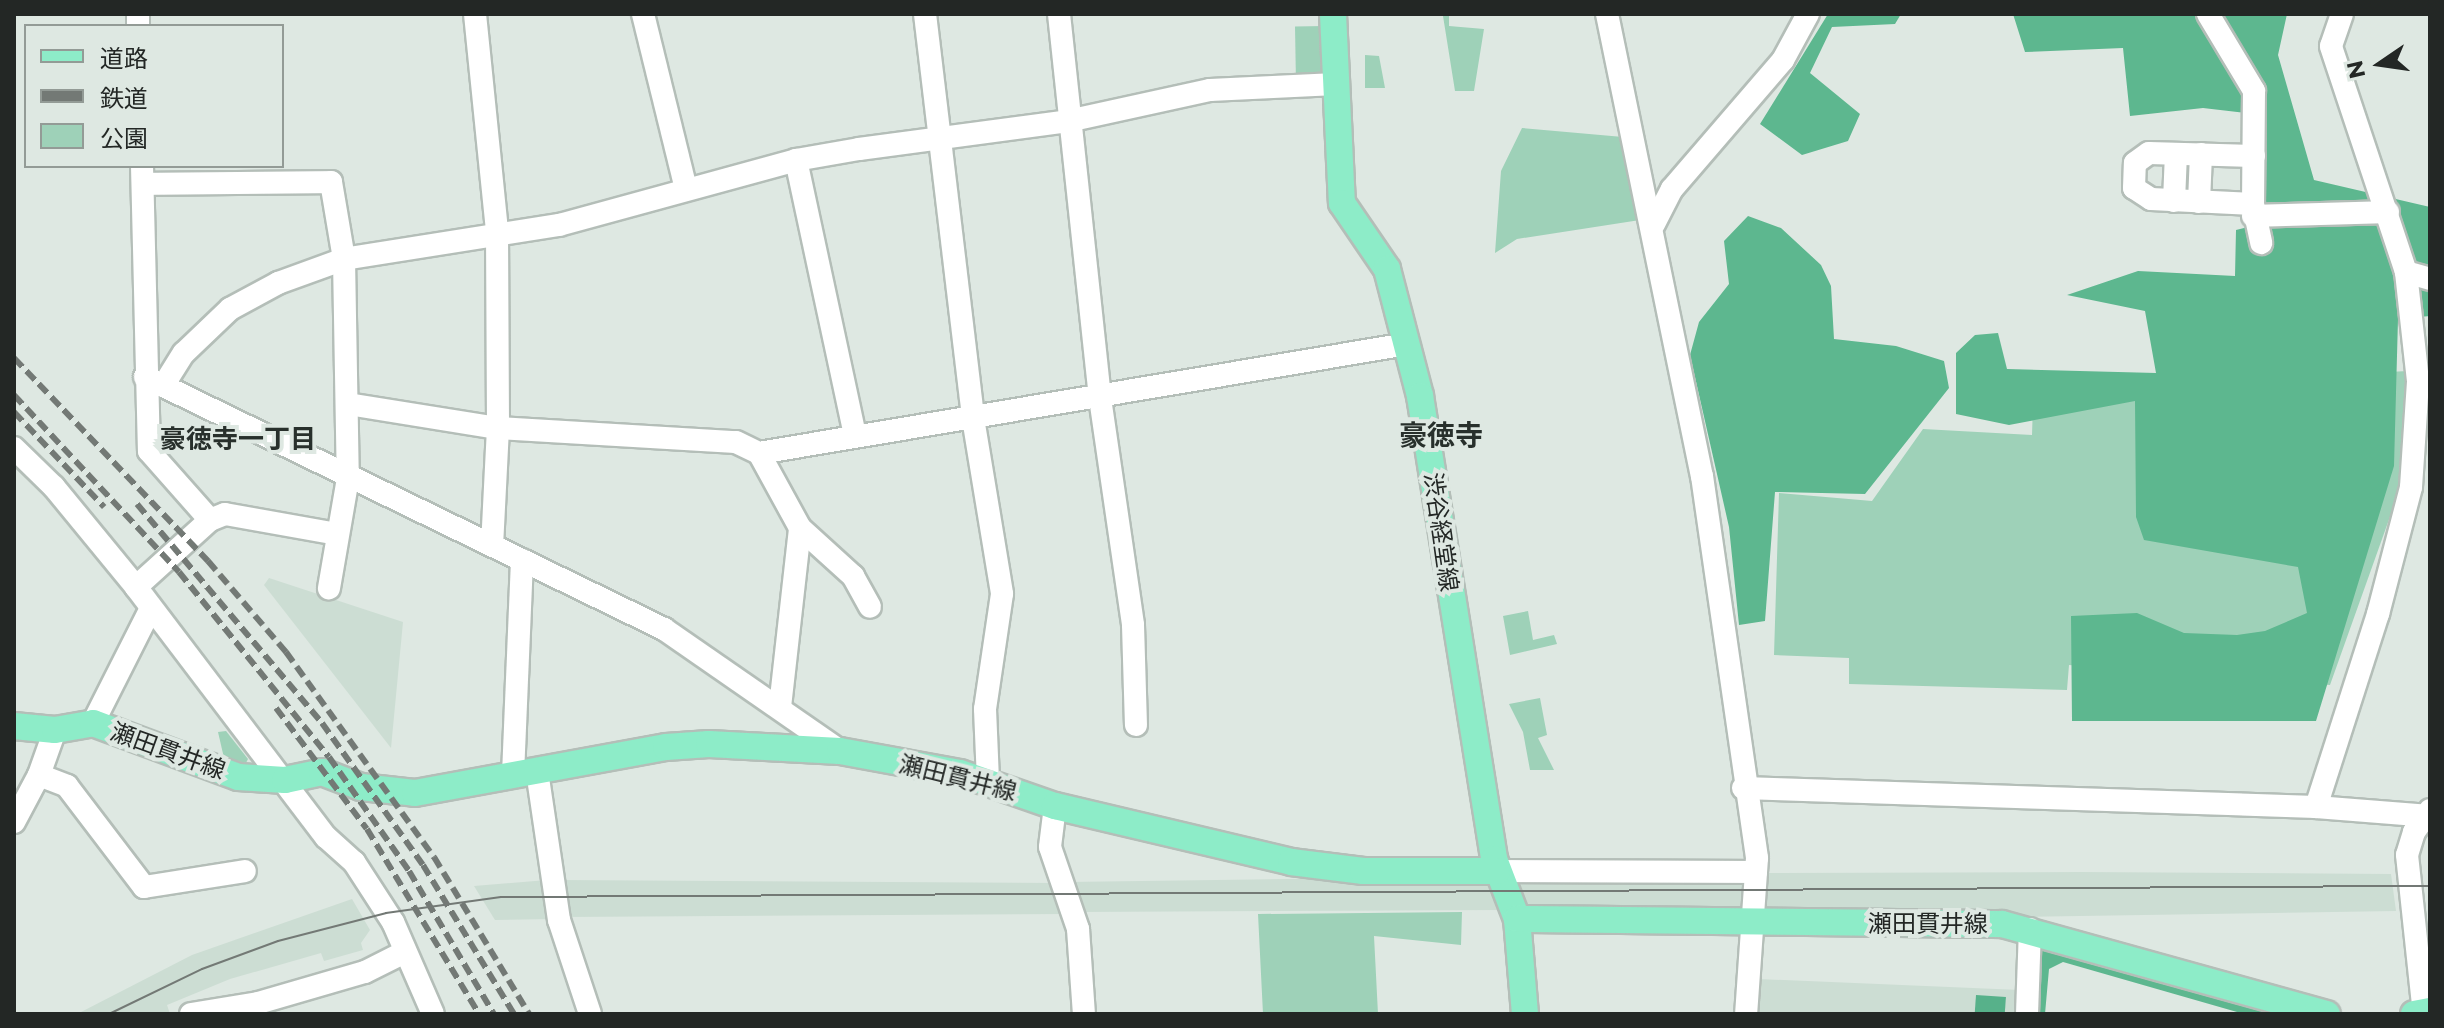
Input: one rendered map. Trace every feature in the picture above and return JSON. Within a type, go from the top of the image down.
[{"type":"main road","name":"渋谷経堂線","points":[[1333,14],[1342,203],[1387,269],[1407,344],[1497,871],[1517,919],[1525,1014]]},
{"type":"main road","name":"瀬田貫井線","points":[[14,726],[55,730],[93,723],[238,777],[285,780],[322,772],[361,787],[415,793],[688,745],[840,751],[988,780],[1055,806],[1291,862],[1363,871],[1497,871]]},
{"type":"main road","name":"瀬田貫井線","points":[[1517,919],[2030,929],[2327,1014]]},
{"type":"street","points":[[643,14],[686,189]]},
{"type":"street","points":[[925,14],[937,137],[973,418],[1002,594],[985,709],[988,780]]},
{"type":"street","points":[[1059,14],[1068,121],[1100,398],[1133,625],[1136,725]]},
{"type":"street","points":[[1607,14],[1654,224],[1702,476],[1756,872],[1746,1014]]},
{"type":"street","points":[[1654,224],[1672,189],[1783,60],[1808,14]]},
{"type":"street","points":[[2208,14],[2254,91],[2253,210],[2261,243]]},
{"type":"street","points":[[2316,807],[2378,614],[2411,487],[2418,381],[2406,272],[2331,46],[2342,14]]},
{"type":"street","points":[[476,24],[497,232],[498,428],[492,545]]},
{"type":"street","points":[[154,382],[230,309],[278,283],[344,259],[497,232],[559,225],[796,160],[937,137],[1068,121],[1210,90],[1336,84]]},
{"type":"street","points":[[2254,156],[2149,153],[2135,163],[2134,188],[2151,199],[2253,210],[2388,212]]},
{"type":"street","points":[[2174,201],[2176,154]]},
{"type":"street","points":[[2199,202],[2201,154]]},
{"type":"street","points":[[796,160],[855,436]]},
{"type":"street","points":[[210,520],[149,451],[154,382],[142,175],[331,182],[344,259],[348,478],[329,588]]},
{"type":"street","points":[[2406,272],[2430,279]]},
{"type":"street","points":[[348,404],[498,428],[736,442],[759,453],[1407,344]]},
{"type":"street","points":[[154,382],[664,629],[840,751]]},
{"type":"street","points":[[14,448],[54,487],[136,587],[150,610],[285,780],[326,837],[354,862],[393,922],[403,953],[433,1014]]},
{"type":"street","points":[[759,453],[800,528],[853,576],[870,607]]},
{"type":"street","points":[[136,587],[210,520],[225,514],[252,515],[337,534]]},
{"type":"street","points":[[780,707],[800,528]]},
{"type":"street","points":[[522,560],[525,773],[559,920],[590,1014]]},
{"type":"street","points":[[93,723],[150,610]]},
{"type":"street","points":[[14,822],[39,775],[55,730]]},
{"type":"street","points":[[39,775],[67,786],[144,887],[245,871]]},
{"type":"street","points":[[1743,788],[2316,807],[2428,814]]},
{"type":"street","points":[[1055,806],[1050,847],[1078,929],[1084,1014]]},
{"type":"street","points":[[2423,1013],[2406,868],[2409,842],[2428,814]]},
{"type":"street","points":[[1497,871],[1756,872]]},
{"type":"street","points":[[2027,1014],[2030,929]]},
{"type":"street","points":[[191,1014],[252,1010],[365,972],[403,953]]},
{"type":"shaded area","points":[[1828,14],[1901,14],[1895,24],[1832,27],[1810,73],[1860,114],[1848,141],[1802,155],[1760,124]]},
{"type":"shaded area","points":[[2013,14],[2287,14],[2278,55],[2314,180],[2430,207],[2430,316],[2398,319],[2394,466],[2316,721],[2072,721],[2071,616],[2137,613],[2184,633],[2237,635],[2265,631],[2307,613],[2298,567],[2144,540],[2136,517],[2135,401],[2009,425],[1956,414],[1956,353],[1975,335],[1998,333],[2007,369],[2156,373],[2145,311],[2067,295],[2138,271],[2235,276],[2236,230],[2264,223],[2263,115],[2203,108],[2130,116],[2123,48],[2025,52]]},
{"type":"shaded area","points":[[1748,216],[1781,228],[1821,265],[1831,286],[1834,339],[1896,346],[1944,361],[1949,388],[1865,494],[1775,492],[1765,621],[1739,625],[1729,527],[1690,355],[1699,322],[1729,284],[1724,241]]},
{"type":"shaded area","points":[[269,578],[403,622],[391,748],[264,585]]},
{"type":"shaded area","points":[[1764,873],[2391,874],[2396,911],[2015,917],[1765,913],[1763,908]]},
{"type":"shaded area","points":[[1363,878],[1486,881],[1503,910],[1079,912],[1067,882]]},
{"type":"shaded area","points":[[1513,878],[1747,879],[1742,914],[1534,909],[1525,903]]},
{"type":"shaded area","points":[[547,880],[553,919],[495,920],[474,886]]},
{"type":"shaded area","points":[[558,880],[1058,883],[1068,914],[563,917]]},
{"type":"shaded area","points":[[352,899],[370,930],[361,943],[363,950],[324,961],[321,953],[230,979],[167,1005],[170,1014],[81,1012],[192,955]]},
{"type":"shaded area","points":[[2038,943],[2312,1014],[2244,1014],[2063,962],[2049,969],[2045,1014],[2036,1014]]},
{"type":"shaded area","points":[[1758,979],[2020,990],[2019,1014],[1756,1014]]},
{"type":"shaded area","points":[[1976,995],[2006,997],[2005,1014],[1975,1014]]},
{"type":"green space","points":[[1443,16],[1449,16],[1449,26],[1484,29],[1474,91],[1455,91]]},
{"type":"green space","points":[[1325,26],[1326,73],[1296,74],[1295,27]]},
{"type":"green space","points":[[1365,55],[1379,56],[1385,88],[1365,88]]},
{"type":"green space","points":[[1522,128],[1623,137],[1640,220],[1517,239],[1495,253],[1501,171]]},
{"type":"green space","points":[[2408,371],[2402,483],[2330,685],[2069,665],[2067,690],[1849,684],[1849,658],[1774,655],[1779,493],[1872,501],[1923,429],[2032,435],[2033,403],[2099,387]]},
{"type":"green space","points":[[1528,611],[1533,640],[1554,635],[1557,644],[1510,655],[1503,616]]},
{"type":"green space","points":[[1540,698],[1547,735],[1538,738],[1554,770],[1530,770],[1523,732],[1509,704]]},
{"type":"green space","points":[[226,731],[248,759],[246,763],[224,758],[218,732]]},
{"type":"green space","points":[[1462,912],[1461,945],[1374,936],[1378,1014],[1263,1014],[1258,914]]},
{"type":"tram line","points":[[109,1014],[202,969],[278,941],[386,913],[501,897],[2430,886]]},
{"type":"railway","points":[[14,358],[208,561],[286,652],[434,857],[529,1014]]},
{"type":"railway","points":[[14,395],[179,572],[329,757],[409,871],[494,1014]]},
{"type":"railway","points":[[14,412],[104,507]]},
{"type":"railway","points":[[137,504],[322,723],[423,865],[514,1014]]},
{"type":"railway","points":[[276,708],[367,829],[479,1014]]},
{"type":"district","name":"豪徳寺","points":[[1441,435]]},
{"type":"district","name":"豪徳寺一丁目","points":[[238,440]]}]
